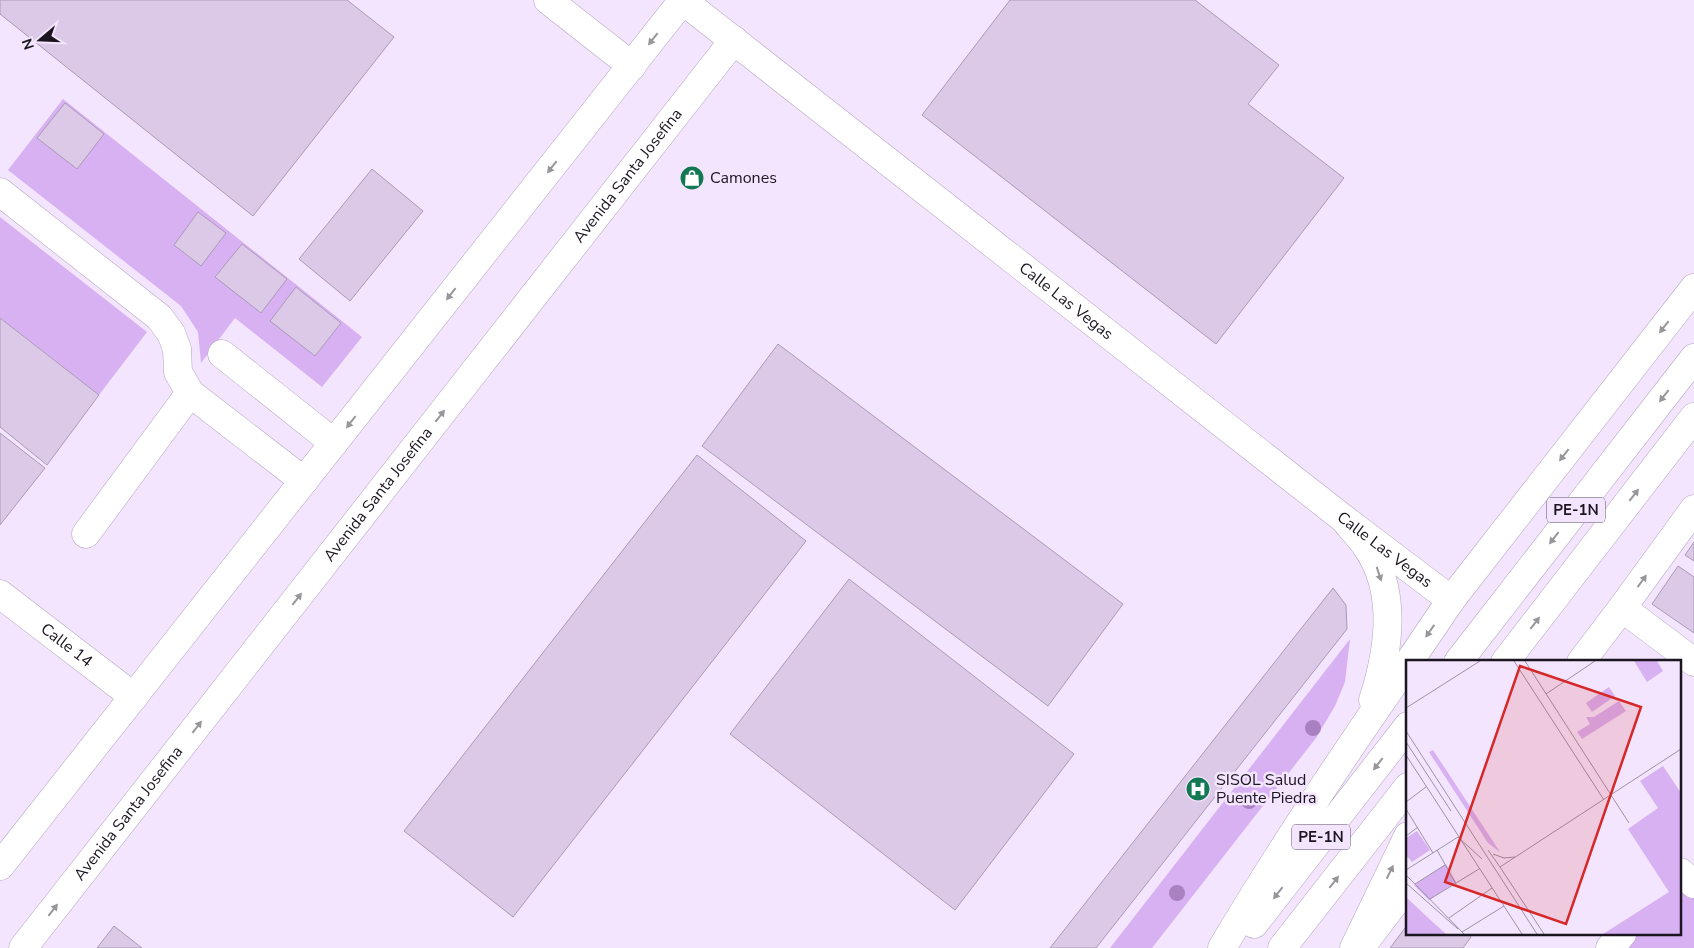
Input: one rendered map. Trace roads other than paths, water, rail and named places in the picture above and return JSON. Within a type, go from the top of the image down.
[{"type":"main road","points":[[548,0],[632,66]]},
{"type":"main road","points":[[0,866],[683,0]]},
{"type":"main road","name":"Calle Las Vegas","points":[[683,0],[1344,519],[1451,600]]},
{"type":"main road","name":"Avenida Santa Josefina","points":[[23,948],[734,40]]},
{"type":"main road","points":[[0,192],[159,317],[171,333],[178,349],[178,372],[190,393],[304,481]]},
{"type":"main road","points":[[1409,660],[1451,600],[1694,288]]},
{"type":"main road","points":[[222,354],[334,443]]},
{"type":"main road","name":"PE-1N","points":[[1460,660],[1694,358]]},
{"type":"main road","points":[[86,534],[190,393]]},
{"type":"main road","name":"PE-1N","points":[[1507,660],[1694,417]]},
{"type":"main road","points":[[1583,660],[1694,509]]},
{"type":"main road","points":[[1344,519],[1374,559],[1385,596],[1388,620],[1387,642],[1380,678],[1359,733]]},
{"type":"main road","name":"Calle 14","points":[[0,594],[134,697]]},
{"type":"main road","points":[[1622,608],[1694,662]]},
{"type":"main road","points":[[1222,948],[1257,889],[1406,665]]},
{"type":"main road","name":"PE-1N","points":[[1235,948],[1406,729]]},
{"type":"main road","name":"PE-1N","points":[[1282,948],[1406,790]]},
{"type":"main road","points":[[1354,948],[1406,840]]},
{"type":"main road","points":[[1682,874],[1694,884]]},
{"type":"main road","points":[[1360,948],[1406,888]]},
{"type":"main road","points":[[1610,948],[1620,936]]},
{"type":"place","name":"Camones","points":[[692,178]]},
{"type":"place","name":"SISOL Salud Puente Piedra","points":[[1198,789]]}]
